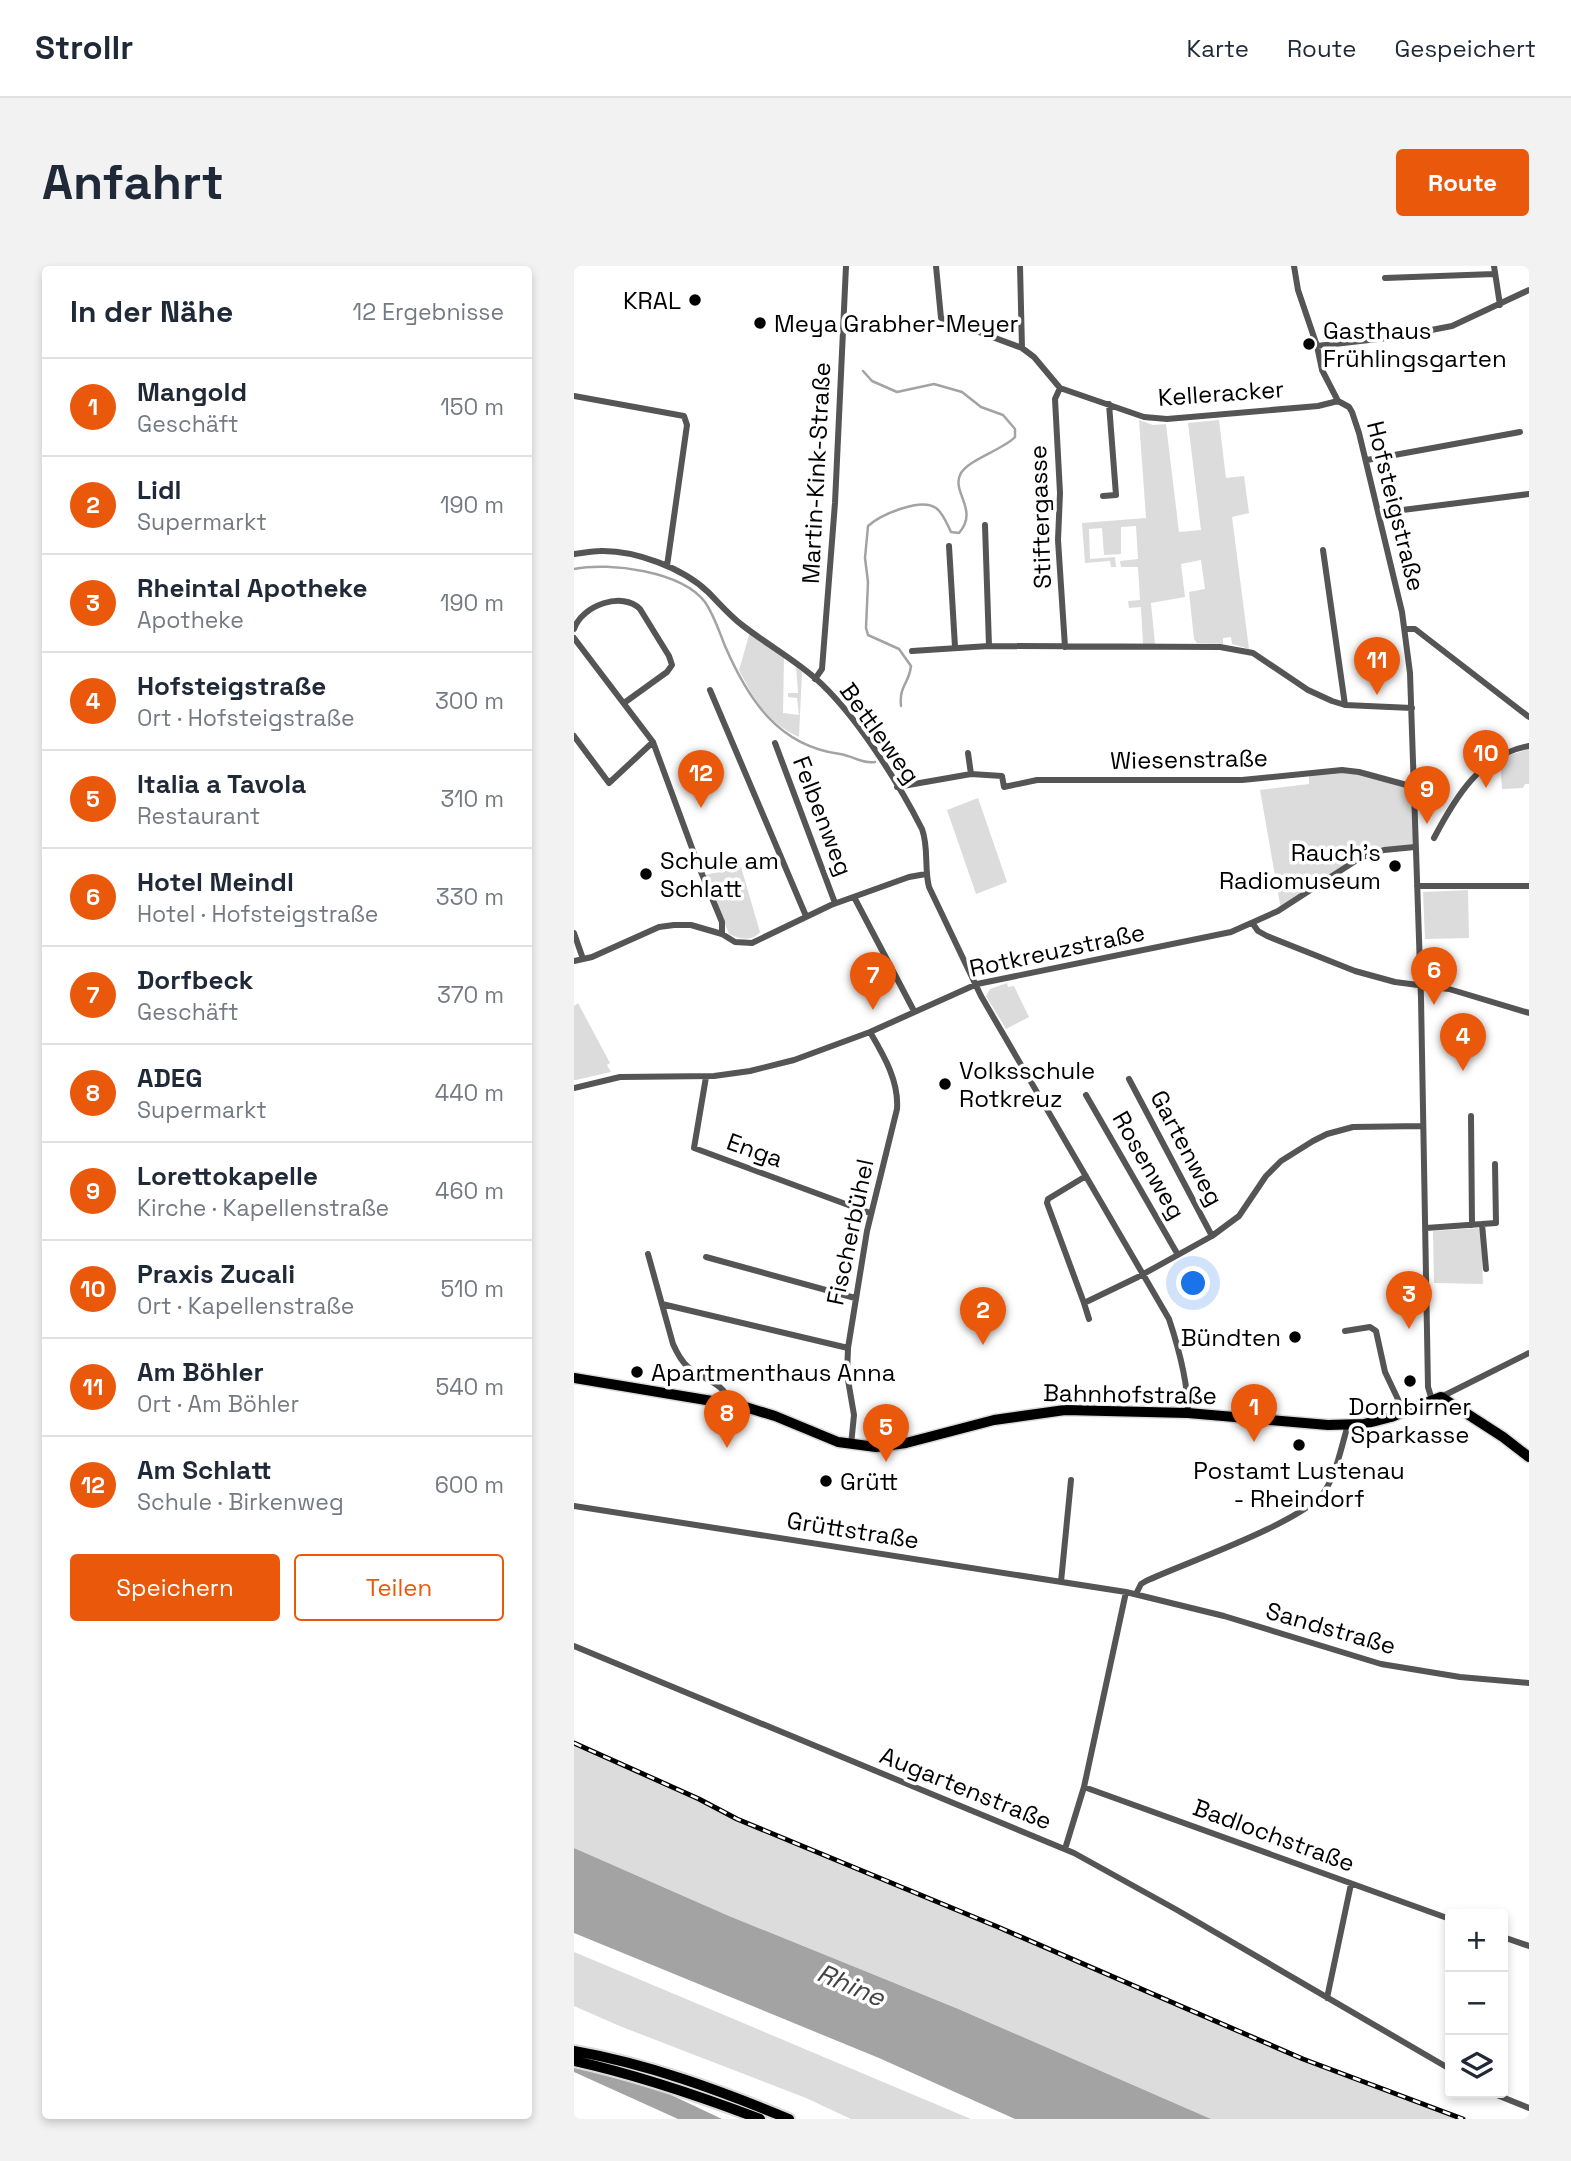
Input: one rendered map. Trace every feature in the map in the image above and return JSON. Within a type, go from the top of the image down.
[{"type":"highway","points":[[574,2051],[606,2057],[716,2090],[789,2119]]},
{"type":"highway","points":[[574,2061],[652,2082],[760,2119]]},
{"type":"main road","name":"Bahnhofstraße","points":[[574,1378],[729,1404],[775,1416],[825,1438],[851,1445],[876,1447],[906,1443],[994,1420],[1040,1412],[1102,1410],[1188,1413],[1348,1425],[1364,1424],[1436,1399]]},
{"type":"main road","points":[[1436,1399],[1495,1432],[1529,1457]]},
{"type":"street","name":"Martin-Kink-Straße","points":[[816,679],[822,670],[829,590],[846,266]]},
{"type":"street","points":[[936,266],[941,318],[1022,348],[1034,357],[1060,388]]},
{"type":"street","points":[[1020,266],[1022,348]]},
{"type":"street","name":"Hofsteigstraße","points":[[1294,266],[1298,290],[1317,346],[1322,370],[1338,401],[1352,411],[1367,460],[1405,629],[1412,708],[1428,1387],[1436,1399]]},
{"type":"street","points":[[1385,278],[1494,270],[1500,305]]},
{"type":"street","points":[[1317,346],[1395,337],[1441,328],[1466,320],[1529,290]]},
{"type":"street","name":"Kelleracker","points":[[1060,388],[1144,416],[1167,419],[1318,406],[1338,401]]},
{"type":"street","name":"Stiftergasse","points":[[1060,388],[1055,399],[1060,493],[1058,540],[1065,647]]},
{"type":"street","points":[[574,396],[684,416],[688,425],[667,566]]},
{"type":"street","points":[[1103,496],[1116,495],[1109,404]]},
{"type":"street","points":[[1367,460],[1520,432]]},
{"type":"street","points":[[1379,513],[1529,494]]},
{"type":"street","points":[[985,525],[989,646]]},
{"type":"street","points":[[949,546],[955,647]]},
{"type":"street","points":[[1322,550],[1345,705]]},
{"type":"street","name":"Bettleweg","points":[[574,554],[601,551],[638,557],[688,576],[743,626],[816,679],[855,725],[897,787],[925,837],[929,887],[981,996],[1144,1273],[1168,1320],[1177,1343],[1187,1388],[1188,1413]]},
{"type":"street","points":[[574,629],[576,623],[586,615],[609,602],[622,600],[634,603],[640,609],[672,665],[667,672],[624,703]]},
{"type":"street","points":[[1405,629],[1415,629],[1529,717]]},
{"type":"street","points":[[574,638],[653,741],[722,922],[722,934]]},
{"type":"street","points":[[912,651],[989,646],[1235,648],[1252,653],[1319,696],[1345,705],[1412,708]]},
{"type":"street","points":[[710,690],[806,916]]},
{"type":"street","points":[[574,736],[609,783],[653,741]]},
{"type":"street","name":"Felbenweg","points":[[775,743],[835,904]]},
{"type":"street","points":[[1434,838],[1447,812],[1475,775],[1497,757],[1529,746]]},
{"type":"street","points":[[968,753],[971,774]]},
{"type":"street","name":"Wiesenstraße","points":[[897,787],[971,774],[1002,776],[1004,787],[1037,780],[1242,780],[1342,770],[1414,787]]},
{"type":"street","name":"Rotkreuzstraße","points":[[574,1088],[620,1077],[706,1077],[750,1071],[794,1060],[870,1032],[977,984],[1205,939],[1253,924],[1360,858],[1391,848],[1415,847]]},
{"type":"street","points":[[574,961],[592,957],[659,927],[691,925],[722,934],[735,942],[752,943],[835,904],[908,877],[926,874]]},
{"type":"street","points":[[1416,886],[1529,887]]},
{"type":"street","points":[[854,897],[914,1011]]},
{"type":"street","points":[[1253,924],[1267,936],[1333,964],[1395,982],[1469,994],[1529,1013]]},
{"type":"street","points":[[574,933],[583,959]]},
{"type":"street","name":"Fischerbühel","points":[[851,1445],[854,1415],[847,1374],[848,1348],[870,1213],[897,1109],[898,1094],[894,1080],[870,1032]]},
{"type":"street","name":"Enga","points":[[706,1077],[694,1148],[870,1213]]},
{"type":"street","name":"Gartenweg","points":[[1129,1079],[1212,1236]]},
{"type":"street","name":"Rosenweg","points":[[1086,1095],[1178,1255]]},
{"type":"street","points":[[1471,1116],[1472,1225]]},
{"type":"street","points":[[1084,1303],[1212,1236],[1239,1216],[1266,1176],[1281,1161],[1313,1141],[1339,1130],[1353,1128],[1423,1126]]},
{"type":"street","points":[[1426,1228],[1496,1223],[1495,1164]]},
{"type":"street","points":[[1086,1177],[1048,1199],[1047,1203],[1089,1319]]},
{"type":"street","points":[[1482,1224],[1486,1269]]},
{"type":"street","points":[[648,1254],[673,1344],[681,1360],[697,1374],[723,1389],[729,1404]]},
{"type":"street","points":[[706,1257],[855,1298]]},
{"type":"street","points":[[662,1304],[848,1348]]},
{"type":"street","points":[[1345,1331],[1370,1327],[1376,1331],[1385,1372],[1404,1412]]},
{"type":"street","points":[[1436,1399],[1529,1353]]},
{"type":"street","points":[[1136,1594],[1141,1584],[1146,1581],[1289,1518],[1317,1501],[1331,1482],[1348,1425]]},
{"type":"street","points":[[1061,1583],[1071,1480]]},
{"type":"street","name":"Grüttstraße","points":[[574,1506],[1126,1592]]},
{"type":"street","points":[[1065,1849],[1084,1787],[1126,1592]]},
{"type":"street","name":"Sandstraße","points":[[1126,1592],[1224,1616],[1381,1664],[1448,1676],[1529,1683]]},
{"type":"street","name":"Augartenstraße","points":[[574,1646],[1065,1849],[1177,1910],[1445,2066]]},
{"type":"street","name":"Badlochstraße","points":[[1084,1787],[1445,1917]]},
{"type":"street","points":[[1327,1998],[1351,1884]]},
{"type":"street","points":[[1508,1939],[1529,1946]]},
{"type":"street","points":[[1504,2098],[1529,2108]]},
{"type":"shaded area","points":[[1139,420],[1153,425],[1166,424],[1179,532],[1201,530],[1188,423],[1219,420],[1226,478],[1244,476],[1249,513],[1232,517],[1249,649],[1232,644],[1231,637],[1223,638],[1223,644],[1197,643],[1194,639],[1189,592],[1205,589],[1201,560],[1181,564],[1185,597],[1151,603],[1155,644],[1143,644],[1141,607],[1129,608],[1128,601],[1140,600],[1138,567],[1121,567],[1120,561],[1138,559],[1136,526],[1121,527],[1121,554],[1104,555],[1102,528],[1089,529],[1090,559],[1115,557],[1116,567],[1111,567],[1110,561],[1085,563],[1082,523],[1146,518]]},
{"type":"shaded area","points":[[750,632],[784,658],[783,713],[799,715],[797,698],[788,697],[788,693],[798,693],[796,667],[802,672],[799,737],[770,717],[739,670]]},
{"type":"shaded area","points":[[1529,749],[1529,784],[1525,784],[1523,788],[1502,789],[1500,762],[1503,757]]},
{"type":"shaded area","points":[[1346,770],[1414,787],[1415,847],[1395,849],[1360,860],[1281,910],[1260,790],[1309,784],[1309,772]]},
{"type":"shaded area","points":[[978,798],[1007,882],[976,894],[947,810]]},
{"type":"shaded area","points":[[741,867],[760,932],[749,938],[729,934],[705,875]]},
{"type":"shaded area","points":[[1468,890],[1469,938],[1425,939],[1423,892]]},
{"type":"shaded area","points":[[1007,983],[1008,987],[1014,986],[1029,1017],[1006,1029],[986,996],[990,989]]},
{"type":"shaded area","points":[[578,1003],[610,1063],[607,1065],[611,1072],[574,1080],[574,1006]]},
{"type":"shaded area","points":[[1481,1230],[1483,1284],[1434,1283],[1433,1231]]},
{"type":"shaded area","points":[[574,1744],[699,1799],[737,1819],[936,1901],[1303,2059],[1463,2119],[1211,2119],[956,2008],[729,1916],[574,1848]]},
{"type":"shaded area","points":[[574,1952],[971,2119],[851,2119],[806,2098],[622,2027],[574,2006]]},
{"type":"water","name":"Rhine","points":[[574,1848],[729,1916],[956,2008],[1211,2119],[1015,2119],[879,2058],[574,1933]]},
{"type":"water","points":[[574,2049],[722,2119],[678,2119],[574,2072]]},
{"type":"waterway","points":[[863,371],[872,381],[897,392],[934,384],[962,392],[981,407],[1003,415],[1015,429],[1015,437],[969,465],[960,475],[958,482],[966,517],[959,533],[951,532],[941,513],[929,505],[901,509],[868,526],[865,558],[868,582],[866,628],[868,635],[899,649],[911,666],[901,693],[901,706]]},
{"type":"waterway","points":[[574,569],[606,567],[644,571],[694,591],[705,602],[714,618],[744,684],[768,717],[799,741],[818,749],[875,762]]},
{"type":"railway","points":[[574,1743],[737,1819],[998,1927],[1303,2059],[1463,2119]]},
{"type":"place","name":"KRAL","points":[[695,300]]},
{"type":"place","name":"Meya Grabher-Meyer","points":[[760,323]]},
{"type":"place","name":"Gasthaus Frühlingsgarten","points":[[1309,344]]},
{"type":"place","name":"Am Böhler","points":[[1377,695]]},
{"type":"place","name":"Praxis Zucali","points":[[1486,788]]},
{"type":"place","name":"Am Schlatt","points":[[701,808]]},
{"type":"place","name":"Lorettokapelle","points":[[1427,824]]},
{"type":"place","name":"Rauch's Radiomuseum","points":[[1395,866]]},
{"type":"place","name":"Schule am Schlatt","points":[[646,874]]},
{"type":"place","name":"Hotel Meindl","points":[[1434,1005]]},
{"type":"place","name":"Dorfbeck","points":[[873,1010]]},
{"type":"place","name":"Hofsteigstraße","points":[[1463,1071]]},
{"type":"place","name":"Volksschule Rotkreuz","points":[[945,1084]]},
{"type":"place","name":"Rheintal Apotheke","points":[[1409,1329]]},
{"type":"place","name":"Bündten","points":[[1295,1337]]},
{"type":"place","name":"Lidl","points":[[983,1345]]},
{"type":"place","name":"Apartmenthaus Anna","points":[[637,1372]]},
{"type":"place","name":"Dornbirner Sparkasse","points":[[1410,1381]]},
{"type":"place","name":"Mangold","points":[[1254,1442]]},
{"type":"place","name":"Postamt Lustenau - Rheindorf","points":[[1299,1445]]},
{"type":"place","name":"ADEG","points":[[727,1448]]},
{"type":"place","name":"Italia a Tavola","points":[[886,1462]]},
{"type":"place","name":"Grütt","points":[[826,1481]]}]
